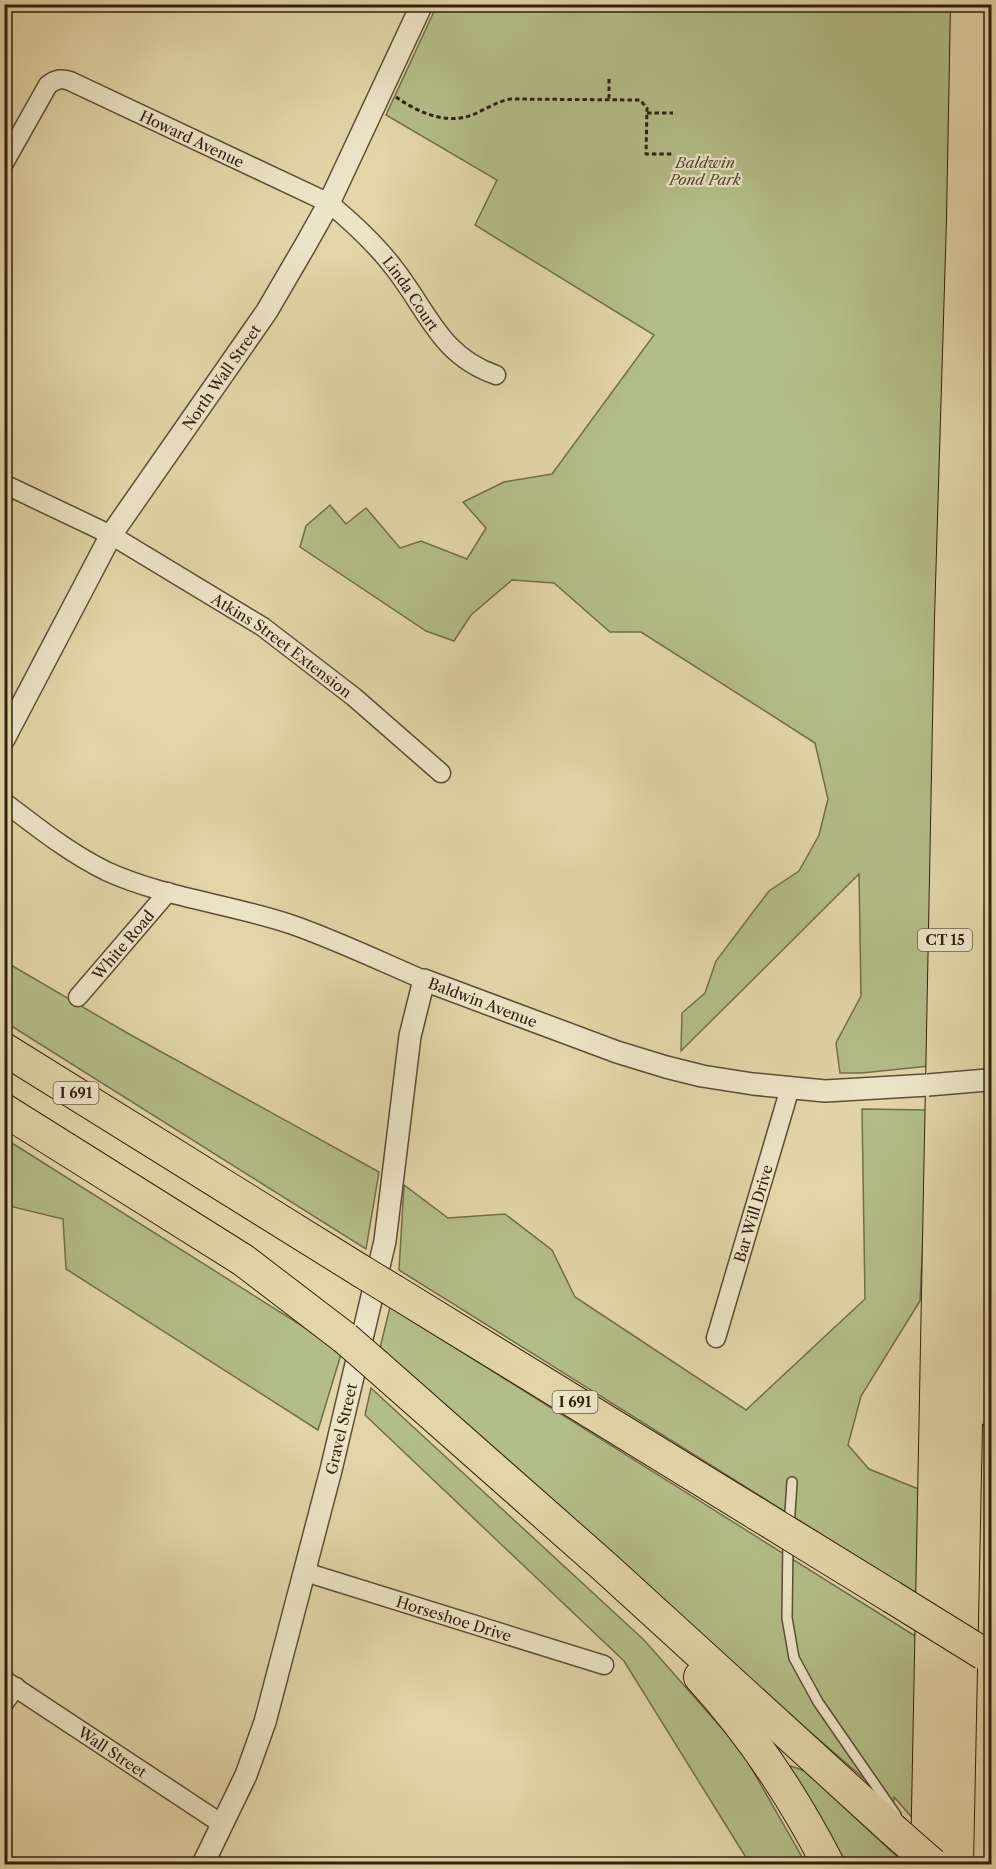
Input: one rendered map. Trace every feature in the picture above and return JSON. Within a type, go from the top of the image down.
[{"type":"highway","name":"CT 15","points":[[957,1864],[981,694],[978,9]]},
{"type":"highway","name":"CT 15","points":[[925,1860],[951,618],[978,9]]},
{"type":"highway","name":"I 691","points":[[4,1049],[989,1659]]},
{"type":"highway","points":[[4,1110],[243,1260],[345,1338],[893,1820],[925,1860]]},
{"type":"highway","points":[[969,1220],[980,1267],[984,1356],[992,1411]]},
{"type":"highway","points":[[606,1568],[629,1605],[696,1673],[754,1742],[795,1804],[828,1864]]},
{"type":"street","name":"North Wall Street","points":[[4,739],[111,535],[267,311],[329,203],[422,4]]},
{"type":"street","name":"Howard Avenue","points":[[4,163],[43,91],[54,80],[62,79],[329,203]]},
{"type":"street","name":"Linda Court","points":[[329,203],[352,222],[395,268],[445,343],[461,358],[478,369],[496,375]]},
{"type":"street","name":"Atkins Street Extension","points":[[4,484],[111,535],[263,627],[354,697],[441,773]]},
{"type":"street","name":"Baldwin Avenue","points":[[4,802],[79,856],[137,883],[225,905],[295,926],[516,1016],[649,1062],[718,1079],[790,1088],[855,1090],[989,1080]]},
{"type":"street","name":"White Road","points":[[78,997],[168,892]]},
{"type":"street","name":"Gravel Street","points":[[203,1864],[246,1774],[265,1722],[346,1408],[383,1250],[410,1036],[423,980]]},
{"type":"street","name":"Bar Will Drive","points":[[716,1338],[790,1088]]},
{"type":"street","name":"Horseshoe Drive","points":[[305,1572],[604,1665]]},
{"type":"street","name":"Wall Street","points":[[10,1683],[222,1824]]},
{"type":"street","points":[[4,1703],[10,1683]]},
{"type":"lane","points":[[792,1482],[787,1599],[789,1634],[794,1658],[818,1702],[893,1820]]},
{"type":"path","points":[[609,79],[609,99]]},
{"type":"path","points":[[397,86],[396,98],[426,113],[448,119],[469,116],[511,99],[640,100],[646,105],[647,113],[646,154],[672,154]]},
{"type":"path","points":[[647,113],[673,113]]},
{"type":"green space","name":"Baldwin Pond Park","points":[[437,5],[952,5],[929,1066],[840,1073],[836,1043],[861,996],[859,874],[681,1051],[682,1013],[705,993],[716,961],[769,891],[799,871],[819,835],[828,799],[815,743],[641,632],[610,632],[554,583],[512,580],[471,615],[454,641],[426,631],[300,547],[306,526],[330,505],[346,524],[366,508],[400,548],[421,541],[467,559],[486,528],[463,502],[504,482],[552,474],[654,335],[475,225],[497,180],[386,115]]},
{"type":"green space","points":[[4,961],[129,1034],[379,1172],[366,1249],[5,1022]]},
{"type":"green space","points":[[862,1109],[929,1110],[920,1301],[861,1396],[848,1445],[869,1469],[926,1492],[917,1594],[399,1270],[404,1185],[448,1218],[505,1214],[552,1250],[575,1297],[746,1410],[865,1299]]},
{"type":"green space","points":[[4,1138],[342,1351],[318,1430],[66,1269],[63,1219],[5,1205]]},
{"type":"green space","points":[[390,1307],[920,1639],[915,1821],[894,1797],[893,1811],[883,1795],[729,1662],[380,1348]]},
{"type":"green space","points":[[371,1388],[644,1640],[741,1750],[806,1864],[750,1864],[624,1661],[365,1415]]},
{"type":"green space","points":[[987,1699],[992,1703],[991,1864],[987,1864]]},
{"type":"green space","points":[[791,1766],[805,1771],[905,1864],[836,1864],[790,1776]]}]
